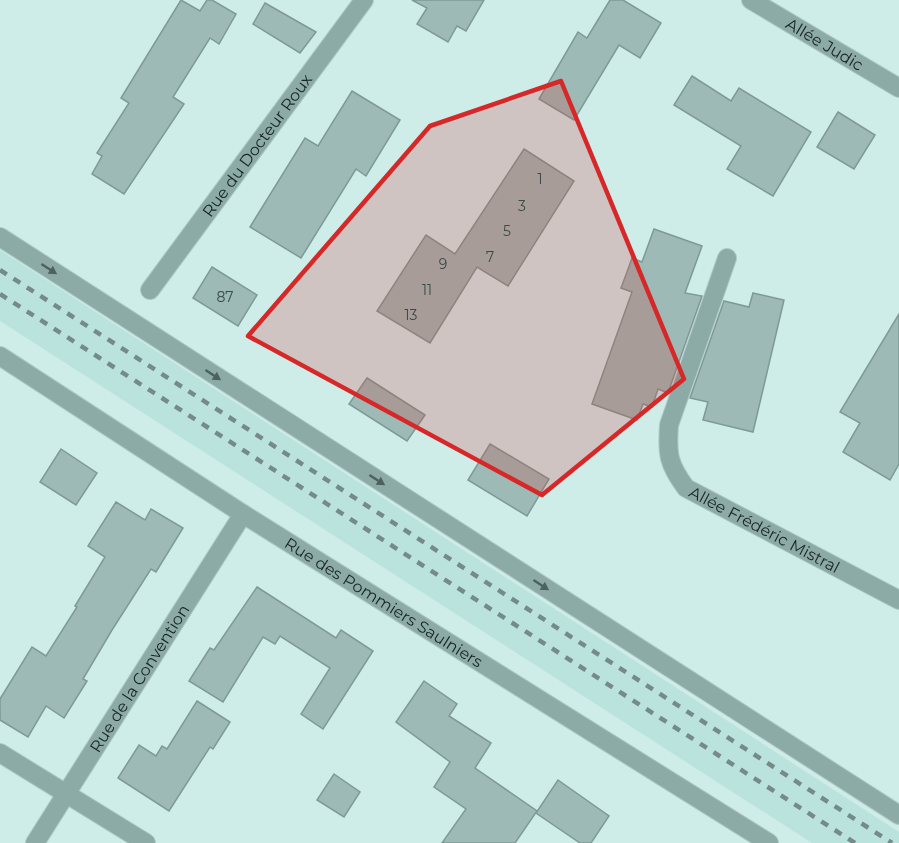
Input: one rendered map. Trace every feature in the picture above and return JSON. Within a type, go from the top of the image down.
[{"type":"street","name":"Rue du Docteur Roux","points":[[150,290],[364,0]]},
{"type":"street","name":"Allée Judic","points":[[751,0],[899,88]]},
{"type":"street","points":[[0,237],[899,815]]},
{"type":"street","name":"Allée Frédéric Mistral","points":[[727,258],[669,425],[667,454],[675,472],[686,488],[899,600]]},
{"type":"street","name":"Rue des Pommiers Saulniers","points":[[0,356],[243,514],[769,843]]},
{"type":"street","name":"Rue de la Convention","points":[[35,843],[243,514]]},
{"type":"street","points":[[0,753],[146,843]]},
{"type":"highlighted area","points":[[561,81],[684,379],[542,495],[248,336],[430,126]]},
{"type":"shaded area","points":[[0,250],[899,832],[899,843],[812,843],[0,321]]},
{"type":"building","points":[[181,0],[200,11],[207,0],[212,0],[236,14],[219,44],[210,38],[173,97],[184,104],[124,194],[92,174],[102,156],[97,153],[129,103],[121,98]]},
{"type":"building","points":[[412,0],[484,0],[466,31],[457,26],[448,42],[417,24],[427,8]]},
{"type":"building","points":[[610,0],[623,0],[661,23],[640,58],[619,45],[574,120],[539,99],[578,32],[587,38]]},
{"type":"building","points":[[265,3],[316,32],[300,53],[253,24]]},
{"type":"building","points":[[692,76],[731,101],[739,88],[811,132],[773,196],[727,169],[741,146],[674,105]]},
{"type":"building","points":[[352,91],[400,120],[366,176],[356,169],[301,258],[250,227],[305,138],[318,146]]},
{"type":"building","points":[[838,112],[875,135],[854,169],[817,147]]},
{"type":"building","points":[[524,149],[574,181],[508,286],[477,267],[430,343],[377,311],[426,235],[455,254]]},
{"type":"building","points":[[654,229],[702,246],[685,293],[702,296],[668,393],[658,389],[652,407],[643,404],[637,420],[592,404],[632,292],[621,288],[632,258],[642,262]]},
{"type":"building","points":[[212,267],[257,295],[238,326],[193,298]]},
{"type":"building","points":[[753,293],[784,300],[753,432],[703,420],[708,402],[690,398],[724,301],[749,307]]},
{"type":"building","points":[[899,314],[899,464],[890,480],[843,452],[860,423],[840,412]]},
{"type":"building","points":[[367,378],[425,415],[407,441],[349,404]]},
{"type":"building","points":[[490,444],[549,479],[527,516],[468,480]]},
{"type":"building","points":[[61,449],[97,473],[76,505],[40,482]]},
{"type":"building","points":[[116,502],[145,520],[151,509],[183,528],[156,572],[151,569],[112,630],[83,679],[87,681],[64,718],[46,706],[28,737],[0,720],[0,699],[32,647],[46,656],[77,607],[75,606],[105,557],[88,546]]},
{"type":"building","points":[[257,587],[336,638],[341,630],[373,651],[323,729],[301,714],[330,668],[280,636],[275,644],[263,637],[223,702],[189,681],[210,648],[214,650]]},
{"type":"building","points":[[424,681],[457,704],[449,716],[491,743],[475,768],[537,811],[515,843],[442,843],[466,809],[434,787],[450,762],[396,722]]},
{"type":"building","points":[[197,701],[230,722],[213,749],[210,747],[169,811],[118,778],[139,745],[156,756],[162,746],[167,749]]},
{"type":"building","points":[[334,774],[360,792],[344,817],[317,800]]},
{"type":"building","points":[[558,780],[609,816],[591,843],[580,843],[536,813]]},
{"type":"railway","points":[[0,270],[892,843]]},
{"type":"railway","points":[[0,294],[855,843]]}]
